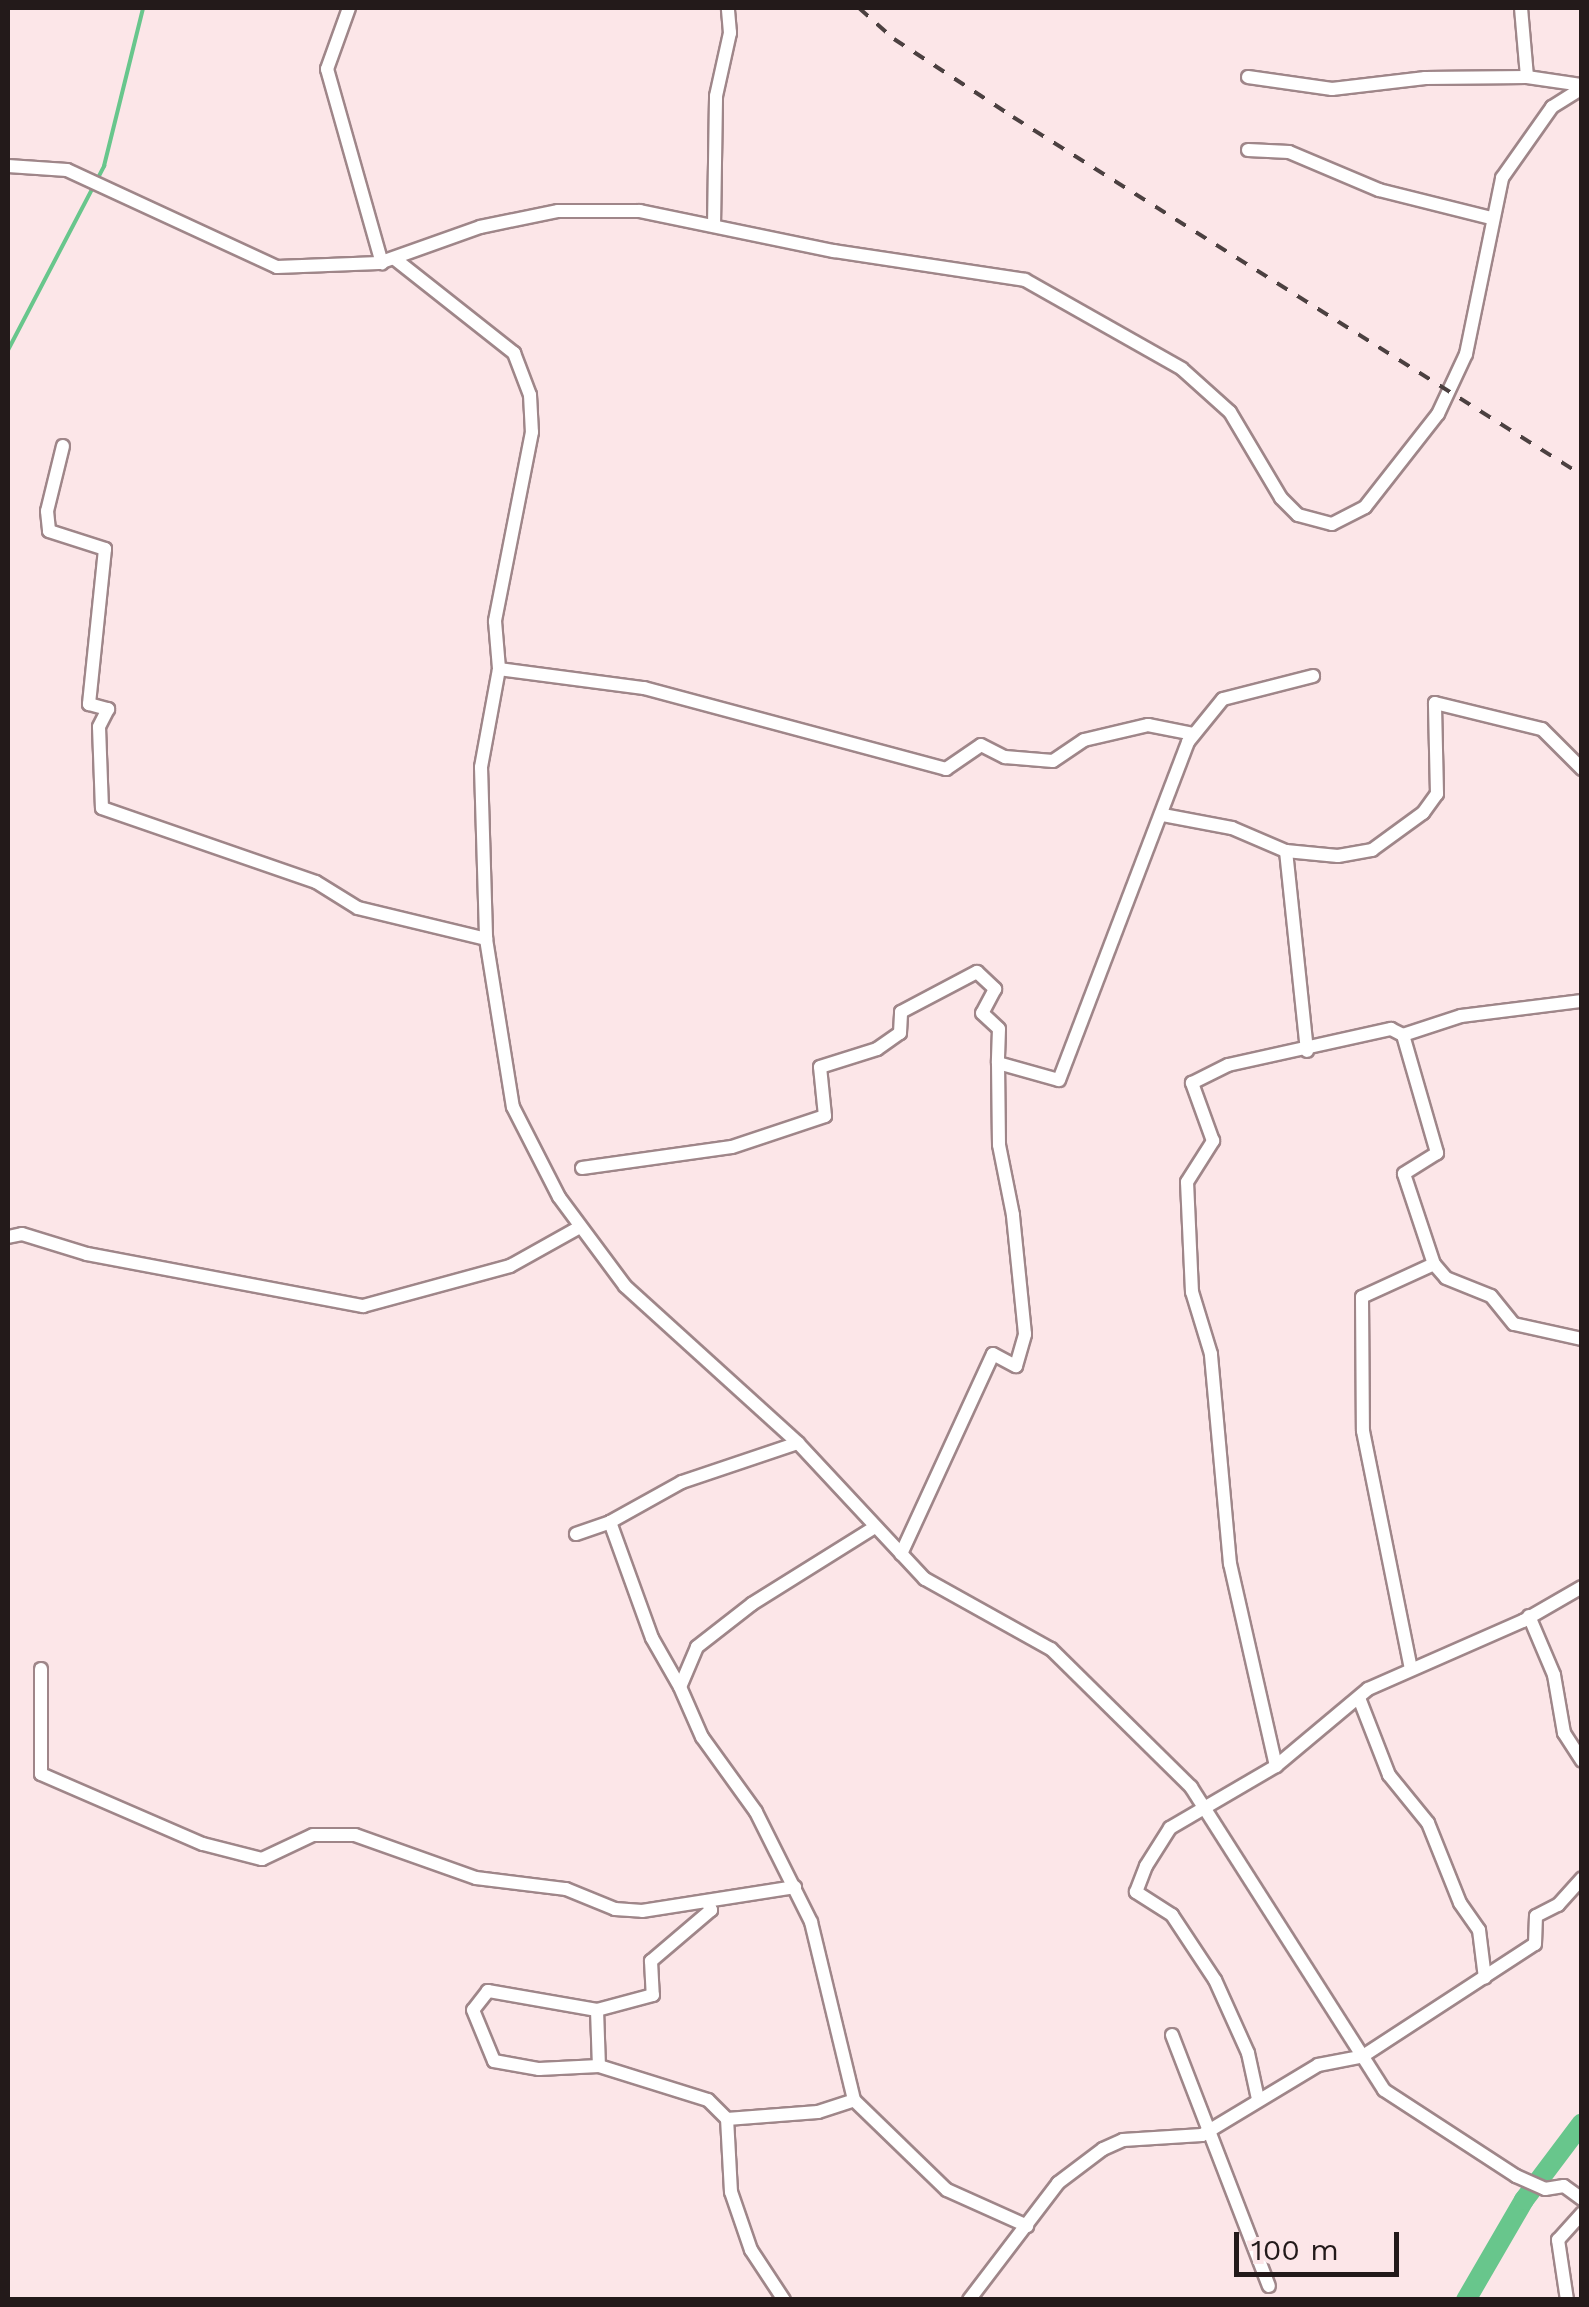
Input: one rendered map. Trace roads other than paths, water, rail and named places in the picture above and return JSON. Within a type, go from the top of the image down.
[{"type":"street","points":[[349,8],[328,69],[388,261],[514,354],[530,395],[532,432],[495,622],[499,669],[481,766],[486,940],[514,1108],[578,1228],[625,1286],[798,1443],[926,1579],[1051,1649],[1207,1806],[1362,2056],[1404,2106],[1516,2176],[1545,2189],[1564,2186],[1582,2199]]},
{"type":"street","points":[[714,226],[716,96],[730,33],[728,8]]},
{"type":"street","points":[[1521,8],[1528,77]]},
{"type":"street","points":[[1248,77],[1332,89],[1391,79],[1528,77],[1582,87]]},
{"type":"street","points":[[8,166],[40,164],[278,268],[388,261],[480,227],[558,210],[640,212],[1014,278],[1064,298],[1126,332],[1220,400],[1281,498],[1298,515],[1332,524],[1349,520],[1391,478],[1450,392],[1466,354],[1492,218],[1513,156],[1552,107],[1582,87]]},
{"type":"street","points":[[1248,150],[1289,152],[1379,190],[1492,218]]},
{"type":"street","points":[[408,274],[412,254]]},
{"type":"street","points":[[63,446],[46,511],[49,531],[105,548],[89,704],[108,709],[100,727],[102,808],[316,882],[358,908],[486,940]]},
{"type":"street","points":[[499,669],[644,688],[946,769],[981,745],[1005,757],[1053,761],[1084,740],[1148,725],[1194,734]]},
{"type":"street","points":[[998,1063],[1059,1080],[1194,734],[1223,699],[1313,676]]},
{"type":"street","points":[[1164,815],[1232,828],[1286,851],[1338,856],[1372,850],[1423,813],[1437,794],[1435,703],[1542,729],[1582,769]]},
{"type":"street","points":[[1286,851],[1307,1051]]},
{"type":"street","points":[[582,1168],[732,1147],[825,1116],[820,1067],[877,1049],[900,1033],[901,1012],[977,972],[995,989],[982,1013],[999,1030],[998,1145],[1014,1216],[1025,1334],[1016,1366],[993,1354],[902,1554]]},
{"type":"street","points":[[1276,1766],[1230,1564],[1211,1354],[1192,1292],[1185,1231],[1187,1182],[1213,1142],[1192,1082],[1228,1065],[1391,1030],[1402,1035],[1461,1016],[1582,1001]]},
{"type":"street","points":[[1402,1035],[1438,1153],[1404,1174],[1434,1264],[1446,1278],[1492,1296],[1514,1324],[1582,1339]]},
{"type":"street","points":[[8,1237],[22,1234],[87,1254],[363,1306],[510,1266],[578,1228]]},
{"type":"street","points":[[1411,1670],[1363,1431],[1362,1297],[1434,1264]]},
{"type":"street","points":[[576,1534],[610,1522],[682,1482],[798,1443]]},
{"type":"street","points":[[610,1522],[652,1638],[795,1888],[810,1922],[854,2100],[947,2190],[1027,2226]]},
{"type":"street","points":[[680,1687],[697,1647],[752,1604],[874,1527]]},
{"type":"street","points":[[1258,2099],[1248,2053],[1215,1980],[1172,1915],[1136,1892],[1170,1828],[1276,1766],[1326,1718],[1359,1698],[1582,1587]]},
{"type":"street","points":[[1529,1616],[1554,1675],[1564,1733],[1582,1760]]},
{"type":"street","points":[[42,1669],[40,1774],[202,1844],[262,1859],[312,1835],[355,1835],[476,1878],[566,1889],[615,1909],[795,1888]]},
{"type":"street","points":[[1359,1698],[1389,1775],[1428,1823],[1460,1903],[1478,1930],[1485,1978]]},
{"type":"street","points":[[969,2300],[1058,2183],[1114,2143],[1186,2140],[1210,2131],[1318,2065],[1362,2056],[1535,1944],[1536,1916],[1558,1905],[1582,1878]]},
{"type":"street","points":[[708,1901],[711,1910],[651,1961],[653,1995],[597,2010],[488,1992],[473,2010],[494,2061],[539,2069],[598,2066],[708,2100],[727,2119],[731,2192],[752,2250],[784,2300]]},
{"type":"street","points":[[597,2010],[598,2066]]},
{"type":"street","points":[[1172,2035],[1269,2286]]},
{"type":"street","points":[[727,2119],[818,2112],[854,2100]]},
{"type":"street","points":[[1567,2300],[1558,2240],[1582,2213]]},
{"type":"waterway","points":[[8,350],[104,166],[143,8]]},
{"type":"waterway","points":[[1466,2300],[1524,2200],[1582,2123]]},
{"type":"railway","points":[[859,8],[894,39],[1013,117],[1582,475]]}]
